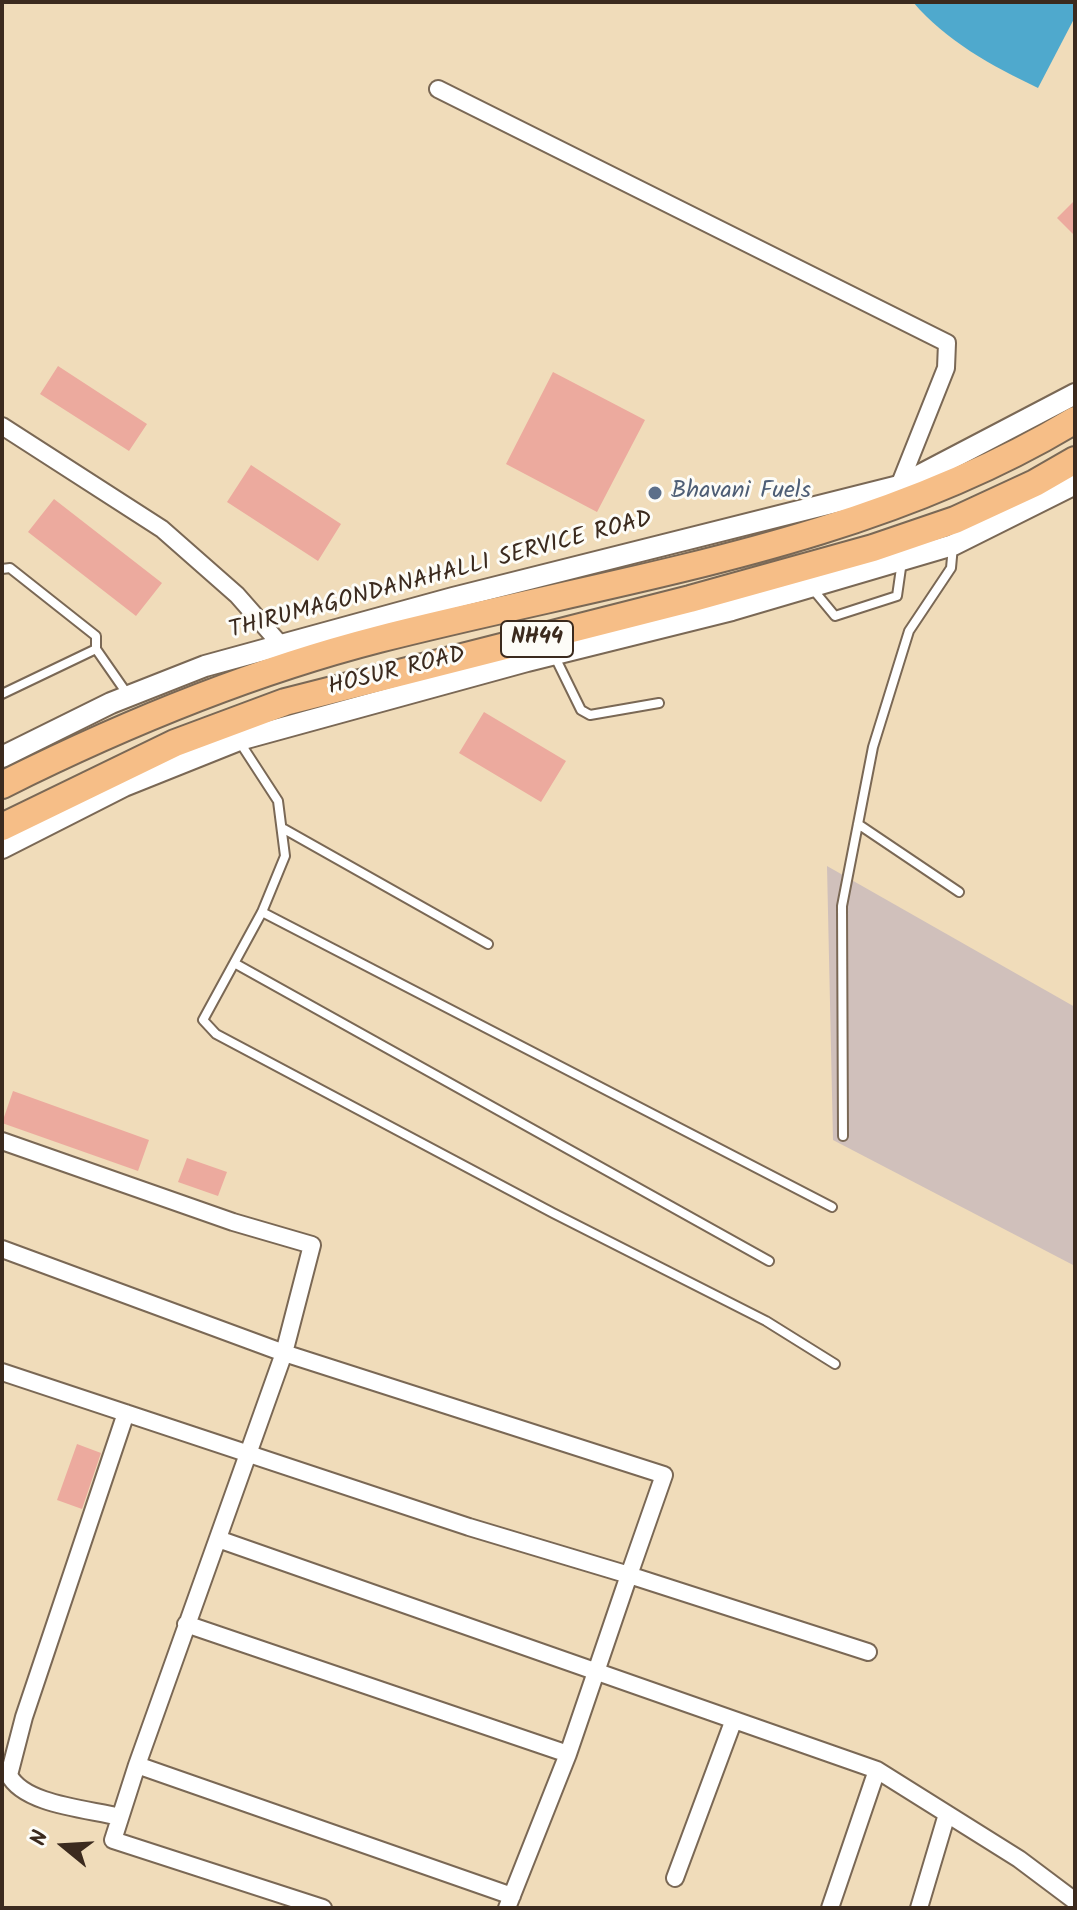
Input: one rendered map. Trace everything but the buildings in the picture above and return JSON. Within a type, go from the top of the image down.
[{"type":"highway","name":"HOSUR ROAD","points":[[2,785],[138,720],[253,676],[379,639],[589,592],[905,503],[992,467],[1075,420]]},
{"type":"highway","name":"HOSUR ROAD","points":[[2,827],[175,743],[285,702],[676,603],[873,548],[955,520],[1035,483],[1075,460]]},
{"type":"street","points":[[438,89],[947,343],[946,368],[899,486]]},
{"type":"street","name":"THIRUMAGONDANAHALLI SERVICE ROAD","points":[[2,757],[128,696],[205,666],[899,486],[1075,394]]},
{"type":"street","points":[[2,426],[162,529],[237,595],[281,645]]},
{"type":"street","points":[[2,848],[124,786],[239,740],[811,587],[953,545],[1075,484]]},
{"type":"street","points":[[2,1141],[233,1222],[312,1245],[284,1353],[186,1624],[113,1840],[323,1908]]},
{"type":"street","points":[[2,1249],[284,1353],[664,1475],[568,1754],[510,1902],[137,1765]]},
{"type":"street","points":[[2,1372],[469,1527],[868,1652]]},
{"type":"street","points":[[120,1817],[29,1795],[14,1785],[9,1775],[24,1717],[126,1413]]},
{"type":"street","points":[[218,1539],[595,1674],[877,1770],[1019,1859],[1075,1901]]},
{"type":"street","points":[[186,1624],[568,1754]]},
{"type":"street","points":[[675,1878],[733,1722]]},
{"type":"street","points":[[830,1908],[877,1770]]},
{"type":"street","points":[[919,1908],[947,1814]]},
{"type":"lane","points":[[843,1136],[842,906],[873,747],[909,631],[951,568],[953,545]]},
{"type":"lane","points":[[811,587],[835,616],[897,596],[902,560]]},
{"type":"lane","points":[[2,569],[10,568],[96,636],[96,649],[128,696]]},
{"type":"lane","points":[[2,694],[96,649]]},
{"type":"lane","points":[[554,655],[581,710],[590,715],[659,703]]},
{"type":"lane","points":[[239,740],[278,801],[284,829],[285,856],[262,912],[203,1020],[216,1034],[553,1213],[766,1321],[835,1364]]},
{"type":"lane","points":[[858,824],[959,892]]},
{"type":"lane","points":[[284,829],[488,944]]},
{"type":"lane","points":[[262,912],[832,1207]]},
{"type":"lane","points":[[236,964],[769,1261]]},
{"type":"shaded area","points":[[827,866],[1075,1007],[1075,1266],[833,1140]]},
{"type":"water","points":[[913,2],[1075,2],[1075,17],[1038,88],[971,51],[940,29]]},
{"type":"place","name":"Bhavani Fuels","points":[[655,493]]}]
